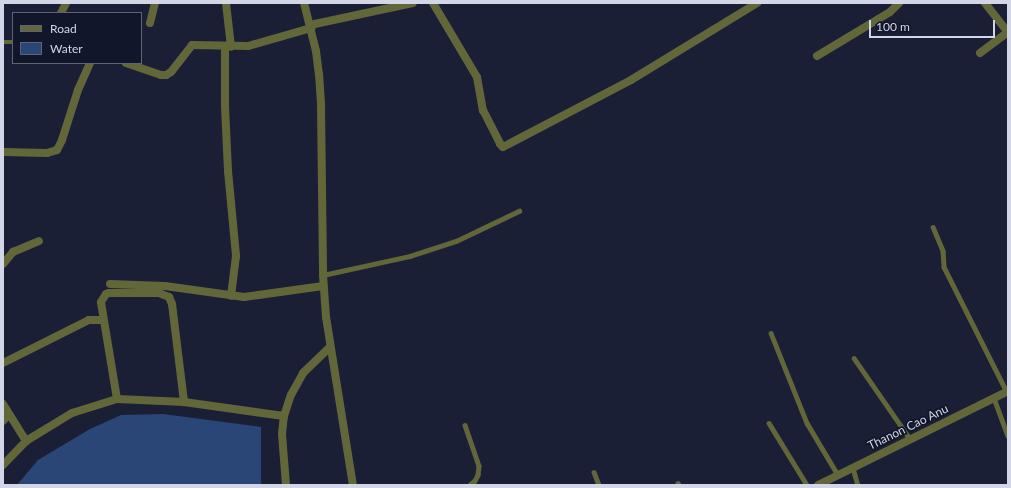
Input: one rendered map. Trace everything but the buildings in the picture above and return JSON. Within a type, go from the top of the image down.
[{"type":"street","points":[[62,12],[66,3]]},
{"type":"street","points":[[150,23],[155,3]]},
{"type":"street","points":[[226,3],[228,47],[225,108],[236,256],[231,296]]},
{"type":"street","points":[[304,3],[311,26],[316,51],[321,106],[323,275],[330,347],[353,485]]},
{"type":"street","points":[[129,64],[161,75],[166,75],[171,72],[192,45],[228,47],[248,46],[311,26],[413,3]]},
{"type":"street","points":[[433,3],[477,77],[483,110],[500,144],[503,146],[631,80],[757,3]]},
{"type":"street","points":[[817,56],[890,12],[899,3]]},
{"type":"street","points":[[980,54],[1008,32],[985,3]]},
{"type":"street","points":[[3,152],[47,153],[56,150],[62,140],[78,90],[90,64]]},
{"type":"street","points":[[3,264],[12,252],[39,240]]},
{"type":"street","points":[[110,284],[165,286],[244,297],[324,286]]},
{"type":"street","points":[[117,399],[101,302],[106,294],[109,293],[159,293],[169,298],[172,304],[184,402]]},
{"type":"street","points":[[3,363],[89,320],[103,320]]},
{"type":"street","points":[[286,485],[282,434],[284,416],[291,395],[303,373],[330,347]]},
{"type":"street","name":"Thanon Cao Anu","points":[[818,485],[1008,392]]},
{"type":"street","points":[[3,465],[26,441],[72,413],[117,399],[184,402],[284,416]]},
{"type":"street","points":[[3,404],[26,441]]},
{"type":"street","points":[[3,420],[9,414]]},
{"type":"lane","points":[[323,275],[410,256],[456,241],[520,211]]},
{"type":"lane","points":[[933,227],[943,251],[944,267],[1008,392]]},
{"type":"lane","points":[[770,333],[807,423],[838,475]]},
{"type":"lane","points":[[854,358],[910,439]]},
{"type":"lane","points":[[994,398],[1008,436]]},
{"type":"lane","points":[[769,423],[807,485]]},
{"type":"lane","points":[[465,425],[479,466],[478,475],[475,481],[470,485]]},
{"type":"lane","points":[[853,468],[858,485]]},
{"type":"lane","points":[[594,472],[599,485]]},
{"type":"water","points":[[163,414],[261,427],[261,485],[17,485],[38,460],[90,429],[121,415]]}]
